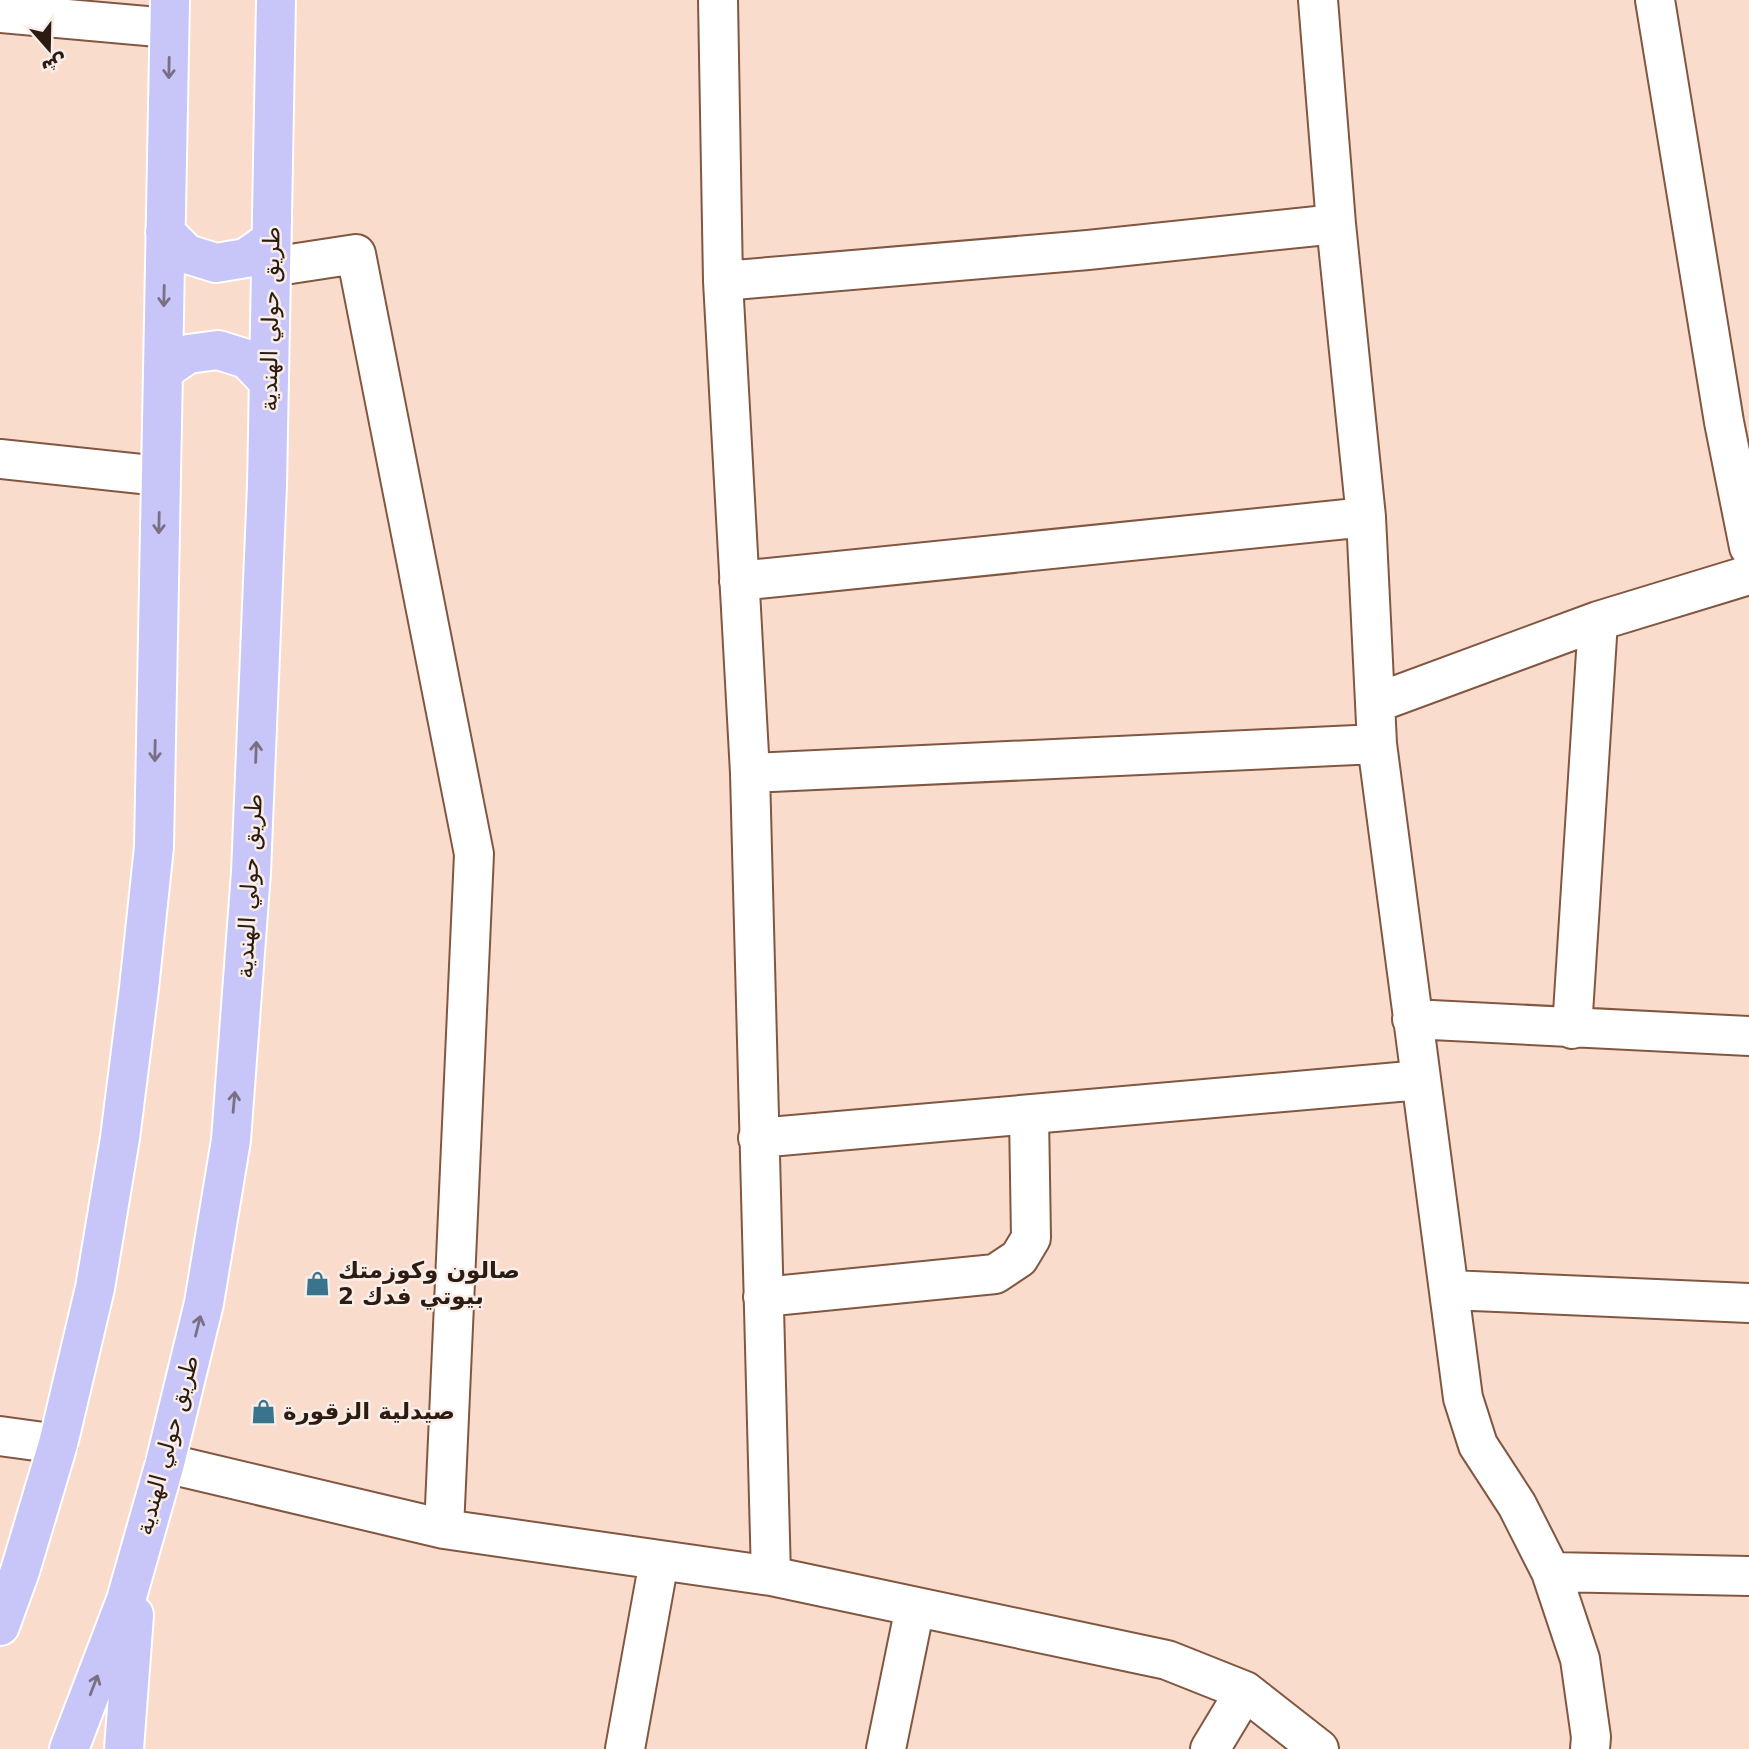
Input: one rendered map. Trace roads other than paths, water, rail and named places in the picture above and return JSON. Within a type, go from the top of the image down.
[{"type":"highway","name":"طريق حولي الهندية","points":[[69,1749],[126,1601],[165,1463],[204,1303],[231,1140],[251,872],[269,382],[276,0]]},
{"type":"highway","points":[[0,1626],[20,1571],[58,1444],[95,1288],[120,1138],[154,847],[170,14]]},
{"type":"highway","points":[[165,232],[187,254],[216,263],[271,254]]},
{"type":"highway","points":[[163,371],[188,354],[218,350],[247,359],[269,382]]},
{"type":"highway","points":[[124,1749],[138,1555]]},
{"type":"street","points":[[718,0],[723,281],[750,772],[771,1576]]},
{"type":"street","points":[[1318,0],[1336,224],[1366,517],[1377,744],[1463,1398],[1478,1445],[1517,1504],[1551,1572],[1580,1659],[1596,1745]]},
{"type":"street","points":[[1655,0],[1724,422],[1749,547]]},
{"type":"street","points":[[0,13],[170,14]]},
{"type":"street","points":[[723,281],[1088,250],[1336,224]]},
{"type":"street","points":[[271,254],[356,254],[474,854],[444,1529]]},
{"type":"street","points":[[0,459],[160,476]]},
{"type":"street","points":[[739,581],[1366,517]]},
{"type":"street","points":[[1376,703],[1598,621],[1749,575]]},
{"type":"street","points":[[1572,1029],[1598,621]]},
{"type":"street","points":[[750,772],[1377,744]]},
{"type":"street","points":[[1412,1019],[1749,1036]]},
{"type":"street","points":[[758,1138],[1421,1080]]},
{"type":"street","points":[[762,1297],[995,1273],[1019,1258],[1031,1238],[1029,1115]]},
{"type":"street","points":[[1449,1290],[1749,1303]]},
{"type":"street","points":[[0,1436],[58,1444]]},
{"type":"street","points":[[165,1463],[444,1529],[771,1576],[1167,1660],[1245,1691],[1319,1749]]},
{"type":"street","points":[[625,1749],[659,1560]]},
{"type":"street","points":[[1551,1572],[1749,1576]]},
{"type":"street","points":[[886,1749],[915,1607]]},
{"type":"street","points":[[1210,1749],[1245,1691]]},
{"type":"place","name":"صالون وكوزمتك بيوتي فدك 2","points":[[318,1283]]},
{"type":"place","name":"صيدلية الزقورة","points":[[263,1411]]}]
